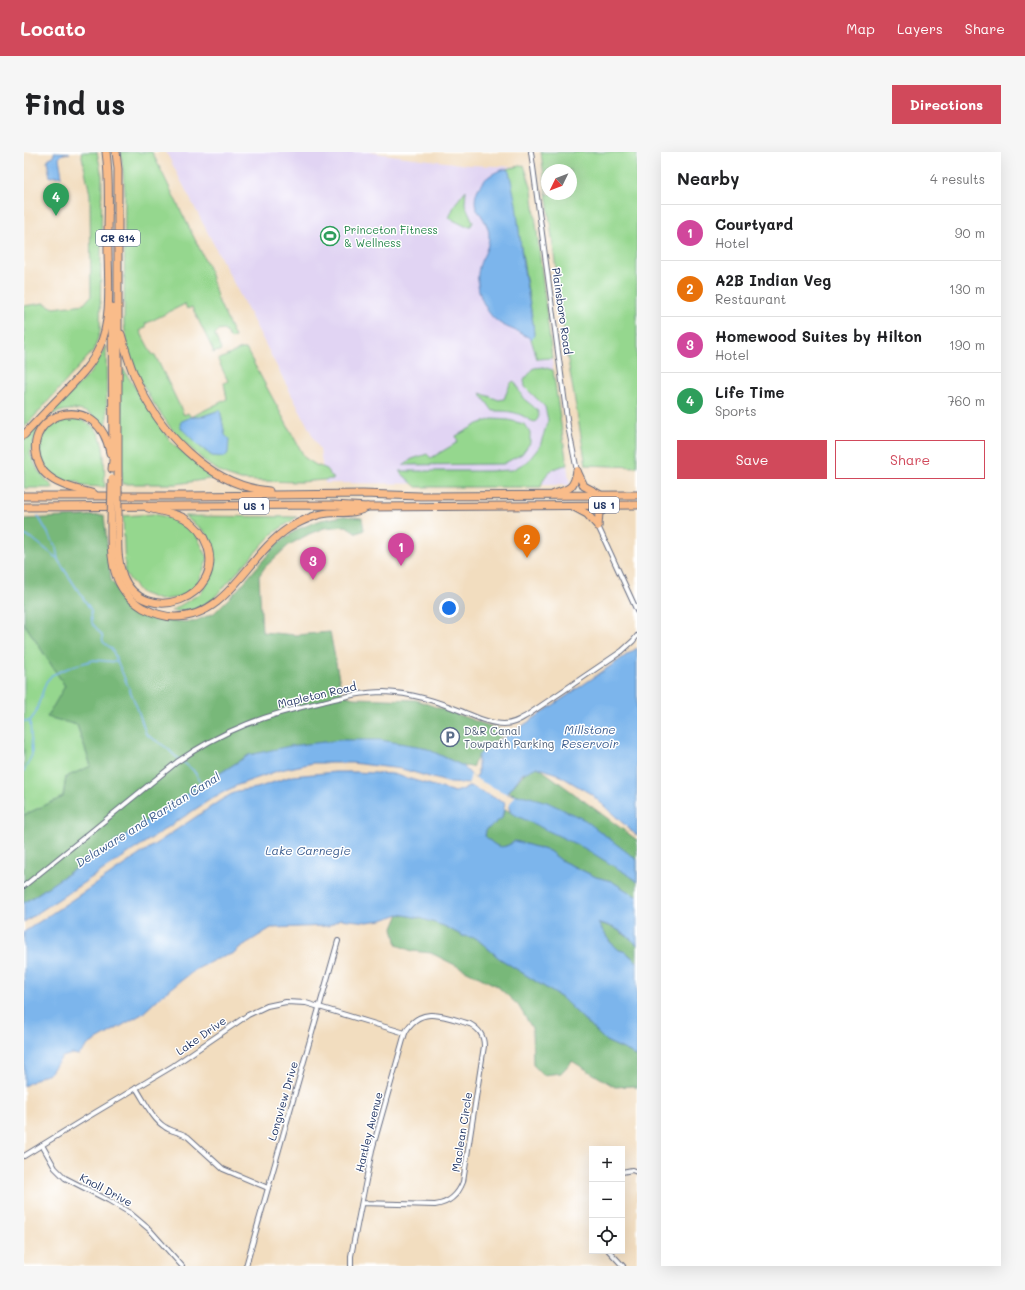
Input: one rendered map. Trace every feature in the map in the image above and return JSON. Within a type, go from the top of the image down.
[{"type":"highway","name":"CR 614","points":[[106,152],[109,221]]},
{"type":"highway","name":"CR 614","points":[[116,152],[118,169],[118,323]]},
{"type":"highway","points":[[24,435],[86,369],[100,347],[105,330],[107,314],[109,221]]},
{"type":"highway","points":[[109,221],[112,245],[112,469]]},
{"type":"highway","points":[[118,323],[115,522],[120,566],[124,578],[133,591],[146,600],[164,604],[180,601],[191,595],[202,584],[209,568],[209,554],[205,540],[197,529],[184,518],[177,515],[140,507]]},
{"type":"highway","points":[[118,323],[128,360],[140,388],[155,414],[180,444],[197,459],[221,476],[248,487],[277,491],[285,494]]},
{"type":"highway","points":[[100,496],[62,484],[46,474],[41,468],[36,454],[36,440],[39,432],[45,424],[59,416],[73,414],[87,417],[97,424],[104,433],[115,479]]},
{"type":"highway","points":[[577,471],[584,486],[601,495]]},
{"type":"highway","points":[[548,496],[566,490],[572,486],[577,471]]},
{"type":"highway","name":"US 1","points":[[24,496],[188,496],[285,494],[548,496],[637,495]]},
{"type":"highway","name":"US 1","points":[[24,507],[140,507],[160,505],[333,505],[368,507],[637,505]]},
{"type":"highway","points":[[598,526],[599,513],[612,505]]},
{"type":"highway","points":[[570,506],[580,509],[587,514],[598,526]]},
{"type":"highway","points":[[115,522],[111,545],[114,568],[122,589],[132,600],[150,611],[161,615],[178,617],[192,615],[214,605],[226,594],[269,544],[293,526],[312,517],[327,513],[360,511],[368,507]]},
{"type":"street","name":"Plainsboro Road","points":[[531,152],[568,426],[577,471]]},
{"type":"street","points":[[598,526],[637,611]]},
{"type":"street","name":"Mapleton Road","points":[[24,886],[177,762],[227,732],[258,719],[290,709],[358,694],[384,692],[412,695],[433,700],[495,723],[512,724],[622,651],[633,642],[637,636]]},
{"type":"street","name":"Longview Drive","points":[[246,1266],[338,941]]},
{"type":"street","name":"Lake Drive","points":[[24,1156],[174,1066],[248,1015],[267,1006],[286,1002],[301,1002],[320,1006],[405,1033]]},
{"type":"street","name":"Maclean Circle","points":[[362,1203],[441,1204],[448,1202],[457,1194],[464,1182],[484,1040],[479,1030],[470,1024],[434,1014],[427,1015]]},
{"type":"street","name":"Hartley Avenue","points":[[351,1266],[351,1256],[372,1150],[405,1033],[411,1023],[416,1019],[427,1015]]},
{"type":"street","points":[[136,1088],[156,1119],[164,1127],[188,1137],[223,1169],[268,1188]]},
{"type":"street","name":"Knoll Drive","points":[[42,1145],[55,1168],[65,1178],[114,1203],[130,1213],[150,1230],[182,1266]]},
{"type":"street","points":[[625,1171],[637,1172]]},
{"type":"street","points":[[612,1254],[623,1266]]},
{"type":"shaded area","points":[[166,152],[368,152],[468,165],[524,167],[570,485],[325,483],[320,450]]},
{"type":"green space","points":[[81,152],[97,152],[102,176],[100,332],[94,350],[24,428],[24,306],[44,303],[54,308],[84,304],[91,296],[90,194]]},
{"type":"green space","points":[[121,152],[152,152],[209,268],[218,300],[235,337],[231,339],[224,330],[217,331],[215,335],[221,350],[213,353],[213,350],[192,307],[187,309],[185,304],[145,324],[146,327],[140,331],[152,354],[155,355],[184,415],[188,413],[191,417],[227,399],[224,383],[228,381],[218,360],[241,349],[246,349],[305,458],[316,465],[325,468],[334,479],[301,482],[241,480],[226,475],[209,465],[170,427],[150,398],[138,376],[128,351],[124,324],[125,192]],"holes":[[[220,410],[225,436],[212,456],[198,445],[181,428],[191,417],[200,417]]]},
{"type":"green space","points":[[541,152],[637,152],[637,467],[586,465],[567,355],[547,200],[577,200],[577,164],[543,164]]},
{"type":"green space","points":[[524,165],[532,190],[552,358],[537,359],[531,339],[534,336],[533,323],[509,171],[506,169]]},
{"type":"green space","points":[[466,190],[465,204],[473,222],[471,226],[465,226],[449,218],[455,204]]},
{"type":"green space","points":[[106,346],[107,421],[105,429],[94,416],[86,412],[70,410],[48,416],[91,372]]},
{"type":"green space","points":[[543,367],[553,370],[567,465],[557,467],[547,474],[541,487],[416,487],[399,471],[512,470],[528,461],[540,446],[548,420],[545,407],[525,387],[524,380],[534,368]]},
{"type":"green space","points":[[123,369],[171,442],[215,478],[177,484],[122,484],[120,388]]},
{"type":"green space","points":[[513,381],[516,383],[523,398],[538,412],[539,415],[535,422],[516,413],[493,411],[480,393],[499,400],[504,399],[510,384]]},
{"type":"green space","points":[[68,417],[82,420],[91,425],[98,432],[102,441],[105,487],[81,486],[78,481],[64,482],[51,474],[40,460],[40,444],[48,426]]},
{"type":"green space","points":[[492,419],[509,420],[524,424],[530,433],[530,443],[522,454],[503,464],[403,465],[412,459],[427,454],[431,458],[458,442],[456,436],[478,424]]},
{"type":"green space","points":[[39,425],[30,454],[39,472],[54,488],[24,488],[24,440]]},
{"type":"green space","points":[[154,514],[179,520],[195,533],[208,558],[198,584],[182,597],[160,600],[141,593],[125,574],[123,516]]},
{"type":"green space","points":[[104,515],[111,580],[131,606],[159,620],[193,622],[214,613],[238,589],[278,543],[298,529],[321,520],[344,516],[362,518],[364,530],[357,533],[346,526],[324,528],[289,545],[265,567],[259,576],[262,632],[296,635],[330,632],[342,694],[353,698],[416,700],[507,732],[483,751],[472,767],[463,766],[423,747],[249,755],[182,797],[24,903],[24,815],[63,797],[66,777],[91,766],[77,725],[47,717],[65,686],[24,623],[24,519]]},
{"type":"green space","points":[[184,516],[297,517],[272,534],[213,599],[194,611],[171,611],[201,593],[212,574],[213,550],[205,532]]},
{"type":"green space","points":[[24,623],[65,686],[91,766],[66,777],[63,797],[24,815]]},
{"type":"green space","points":[[530,767],[538,767],[637,840],[637,897],[611,881],[596,877],[562,861],[549,851],[515,841],[502,847],[492,843],[485,836],[486,830],[502,818],[504,810],[513,812],[521,796],[508,792]]},
{"type":"green space","points":[[399,914],[420,918],[444,926],[463,936],[476,938],[499,958],[562,998],[606,1041],[630,1052],[637,1057],[637,1088],[633,1086],[615,1087],[572,1061],[561,1073],[543,1075],[533,1065],[532,1028],[518,1005],[497,986],[431,953],[412,951],[397,945],[393,928]]},
{"type":"green space","points":[[598,923],[613,927],[637,945],[637,962],[626,952],[619,950],[610,942]]},
{"type":"water","points":[[54,152],[70,153],[63,154],[59,158],[62,176],[50,177],[47,161],[54,155]]},
{"type":"water","points":[[506,169],[509,171],[516,204],[523,265],[533,323],[534,336],[531,339],[505,326],[495,319],[482,301],[478,283],[478,271],[487,248],[489,235],[485,222],[476,208],[476,194],[482,182],[493,174]]},
{"type":"water","points":[[220,410],[225,435],[229,439],[228,453],[225,457],[212,456],[198,445],[181,428],[180,422],[191,417],[200,417]]},
{"type":"water","points":[[637,648],[637,836],[591,794],[557,774],[537,767],[522,774],[507,794],[526,796],[547,802],[585,820],[637,860],[637,882],[630,876],[584,848],[511,813],[506,801],[471,784],[450,783],[402,769],[352,763],[313,763],[280,770],[238,785],[214,797],[24,922],[24,903],[182,797],[249,755],[290,746],[341,740],[380,740],[423,747],[463,766],[475,779],[478,774],[478,756],[485,749],[518,729]]},
{"type":"water","name":"Lake Carnegie","points":[[335,772],[393,774],[455,792],[471,786],[505,803],[502,818],[486,830],[485,836],[492,843],[502,847],[515,841],[549,851],[562,861],[596,877],[611,881],[637,897],[637,945],[629,937],[619,931],[604,924],[598,923],[610,942],[619,950],[626,952],[637,962],[637,1057],[630,1052],[606,1041],[562,998],[499,958],[476,938],[463,936],[444,926],[420,918],[399,914],[382,920],[367,922],[340,919],[328,926],[271,928],[239,948],[235,953],[214,960],[195,970],[159,998],[142,1014],[88,1045],[79,1055],[72,1054],[62,1057],[50,1073],[41,1076],[24,1086],[24,932],[221,800],[237,791],[257,788],[292,776]]},
{"type":"pier","points":[[471,774],[474,778],[509,795],[515,796],[508,807],[506,807],[505,802],[468,786]]},
{"type":"waterway","name":"Delaware and Raritan Canal","points":[[38,516],[56,547],[58,560],[91,610],[92,623],[102,635],[103,642],[112,649],[137,707],[146,734],[167,748],[193,770],[204,786]]},
{"type":"waterway","points":[[24,535],[33,539],[58,559]]},
{"type":"waterway","points":[[24,721],[30,721],[35,714],[46,682],[52,675],[73,666],[94,660],[117,662]]},
{"type":"waterway","points":[[24,771],[32,755],[30,721]]},
{"type":"place","name":"Life Time","points":[[56,216]]},
{"type":"place","name":"Princeton Fitness & Wellness","points":[[330,236]]},
{"type":"place","name":"A2B Indian Veg","points":[[527,558]]},
{"type":"place","name":"Courtyard","points":[[401,566]]},
{"type":"place","name":"Homewood Suites by Hilton","points":[[313,580]]},
{"type":"place","name":"D&R Canal Towpath Parking","points":[[450,737]]},
{"type":"water label","name":"Millstone Reservoir","points":[[590,737]]}]
